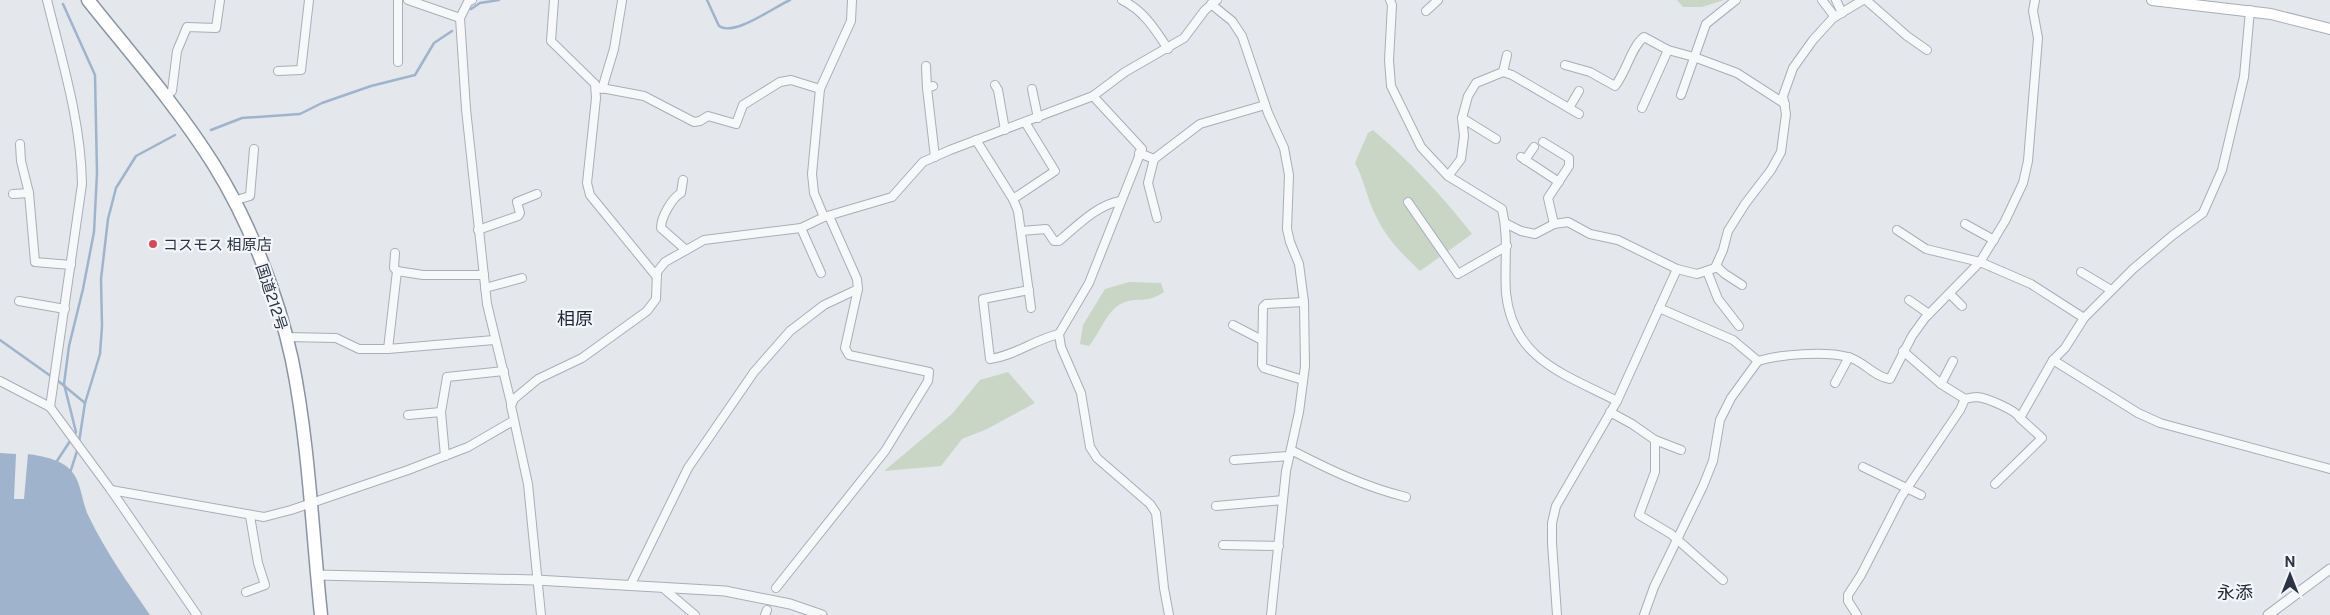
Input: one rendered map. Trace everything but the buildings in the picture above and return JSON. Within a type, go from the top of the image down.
[{"type":"highway","name":"国道212号","points":[[88,0],[166,97],[214,166],[257,251],[286,337],[300,407],[321,615]]},
{"type":"main road","points":[[2152,0],[2250,10],[2330,29]]},
{"type":"street","points":[[47,0],[74,110],[81,157],[82,184],[50,407]]},
{"type":"street","points":[[166,97],[172,91],[177,51],[186,27],[216,28],[220,0]]},
{"type":"street","points":[[278,71],[302,70],[309,0]]},
{"type":"street","points":[[398,0],[398,62]]},
{"type":"street","points":[[408,0],[460,18]]},
{"type":"street","points":[[472,0],[468,2],[460,18],[466,109],[478,230],[494,340],[504,370],[513,421],[528,484],[536,580],[541,615]]},
{"type":"street","points":[[554,0],[551,41],[599,88],[644,96],[694,122],[708,116],[736,124],[744,105],[780,82],[791,80],[820,89]]},
{"type":"street","points":[[776,588],[780,580],[816,540],[885,451],[928,381],[929,372],[849,355],[845,348],[858,289],[858,279],[814,193],[812,174],[820,89],[851,21],[852,0]]},
{"type":"street","points":[[1122,0],[1142,14],[1152,24],[1168,49]]},
{"type":"street","points":[[1426,11],[1438,0]]},
{"type":"street","points":[[1680,95],[1706,24],[1736,0]]},
{"type":"street","points":[[1822,0],[1839,15]]},
{"type":"street","points":[[1836,0],[1839,15]]},
{"type":"street","points":[[1506,223],[1521,231],[1535,234],[1554,224],[1568,222],[1590,234],[1618,240],[1677,269],[1697,274],[1707,272],[1716,266],[1728,231],[1745,204],[1771,170],[1781,152],[1785,132],[1783,96],[1786,84],[1793,68],[1813,40],[1839,15],[1864,0],[1927,50]]},
{"type":"street","points":[[1659,308],[1733,340],[1758,361],[1797,356],[1849,357],[1883,378],[1890,379],[1912,336],[1929,314],[1980,262],[1994,240],[2023,183],[2028,161],[2038,38],[2033,11],[2035,0]]},
{"type":"street","points":[[622,1],[614,49],[596,98],[587,183],[590,195],[657,278]]},
{"type":"street","points":[[511,403],[538,379],[582,358],[647,311],[656,299],[657,272],[665,262],[686,250],[704,240],[800,228],[827,216],[892,197],[923,162],[1093,96],[1125,72],[1168,49],[1184,38],[1214,2],[1232,21],[1242,36],[1265,105],[1284,148],[1289,175],[1287,229],[1299,264],[1304,302],[1305,357],[1303,380],[1283,500],[1270,615]]},
{"type":"street","points":[[1393,2],[1389,60],[1391,86],[1420,147],[1448,176],[1502,209],[1506,223],[1506,293],[1516,331],[1525,345],[1546,364],[1617,401]]},
{"type":"street","points":[[2020,418],[2053,360],[2065,348],[2084,318],[2110,290],[2173,235],[2203,214],[2222,170],[2244,77],[2250,10]]},
{"type":"street","points":[[1565,65],[1590,72],[1615,86],[1624,75],[1637,42],[1644,37],[1668,50],[1694,57],[1737,73],[1784,104]]},
{"type":"street","points":[[1642,108],[1668,50]]},
{"type":"street","points":[[1504,72],[1507,55]]},
{"type":"street","points":[[926,66],[930,87],[935,156]]},
{"type":"street","points":[[1448,176],[1461,159],[1464,136],[1462,118],[1468,96],[1476,83],[1504,72],[1579,114]]},
{"type":"street","points":[[995,85],[998,90],[1005,130]]},
{"type":"street","points":[[1032,89],[1038,118]]},
{"type":"street","points":[[1569,108],[1579,91]]},
{"type":"street","points":[[1093,96],[1142,149],[1089,283],[1059,334],[1061,346],[1082,393],[1090,447],[1097,458],[1150,504],[1156,513],[1164,588],[1169,615]]},
{"type":"street","points":[[1157,218],[1148,183],[1154,159],[1200,124],[1265,105]]},
{"type":"street","points":[[1462,118],[1496,139]]},
{"type":"street","points":[[1013,199],[1055,171],[1025,122]]},
{"type":"street","points":[[976,140],[1013,199],[1018,211],[1031,308]]},
{"type":"street","points":[[1543,142],[1569,158],[1569,166],[1548,198],[1554,224]]},
{"type":"street","points":[[20,144],[21,161],[29,193],[35,262],[71,265]]},
{"type":"street","points":[[1534,147],[1523,159],[1559,182]]},
{"type":"street","points":[[233,201],[250,196],[254,149]]},
{"type":"street","points":[[1139,153],[1154,159]]},
{"type":"street","points":[[683,180],[681,193],[676,196],[661,222],[661,228],[686,250]]},
{"type":"street","points":[[13,194],[29,193]]},
{"type":"street","points":[[478,230],[518,216],[520,213],[517,202],[537,194]]},
{"type":"street","points":[[1020,231],[1046,229],[1054,241],[1059,241],[1100,208],[1110,202],[1120,201]]},
{"type":"street","points":[[1408,202],[1458,274],[1507,246]]},
{"type":"street","points":[[1965,224],[1994,240]]},
{"type":"street","points":[[800,228],[821,272]]},
{"type":"street","points":[[1897,230],[1926,249],[1980,262],[2031,284],[2084,318]]},
{"type":"street","points":[[388,349],[397,271],[394,268],[395,253]]},
{"type":"street","points":[[1716,266],[1742,284]]},
{"type":"street","points":[[1557,615],[1552,543],[1552,523],[1556,506],[1617,401],[1677,269]]},
{"type":"street","points":[[397,271],[423,275],[484,275]]},
{"type":"street","points":[[1707,272],[1718,299],[1738,326]]},
{"type":"street","points":[[2081,272],[2110,290]]},
{"type":"street","points":[[485,288],[522,278]]},
{"type":"street","points":[[630,586],[688,468],[754,372],[790,331],[824,305],[858,289]]},
{"type":"street","points":[[1029,290],[983,299],[990,359],[1008,357],[1046,337],[1059,334]]},
{"type":"street","points":[[1950,294],[1962,306]]},
{"type":"street","points":[[20,300],[65,309]]},
{"type":"street","points":[[1909,300],[1929,314]]},
{"type":"street","points":[[1303,380],[1264,368],[1262,365],[1262,340],[1263,307],[1266,304],[1304,302]]},
{"type":"street","points":[[1233,325],[1262,340]]},
{"type":"street","points":[[286,337],[336,338],[358,349],[370,350],[494,340]]},
{"type":"street","points":[[1903,351],[1941,384],[1965,398],[1978,397],[2018,414],[2042,438],[1995,484]]},
{"type":"street","points":[[1835,383],[1849,357]]},
{"type":"street","points":[[2053,360],[2138,413],[2160,422],[2330,469]]},
{"type":"street","points":[[1644,615],[1654,588],[1712,462],[1720,420],[1732,398],[1758,361]]},
{"type":"street","points":[[1941,384],[1953,361]]},
{"type":"street","points":[[445,456],[440,412],[447,377],[504,370]]},
{"type":"street","points":[[0,381],[50,407],[111,490],[197,615]]},
{"type":"street","points":[[1857,615],[1848,601],[1848,595],[1861,575],[1908,488],[1960,410],[1965,398]]},
{"type":"street","points":[[408,415],[440,412]]},
{"type":"street","points":[[1610,412],[1656,440],[1681,450]]},
{"type":"street","points":[[111,490],[195,503],[250,516],[264,517],[445,456],[474,444],[513,421]]},
{"type":"street","points":[[1656,440],[1655,472],[1639,515],[1677,540],[1723,580]]},
{"type":"street","points":[[1234,460],[1290,453],[1381,491],[1406,497]]},
{"type":"street","points":[[1863,467],[1921,495]]},
{"type":"street","points":[[1216,506],[1283,500]]},
{"type":"street","points":[[246,592],[265,585],[258,563],[250,516]]},
{"type":"street","points":[[1223,545],[1278,546]]},
{"type":"street","points":[[2268,615],[2330,569]]},
{"type":"street","points":[[317,575],[536,580],[725,591],[790,604],[822,615]]},
{"type":"street","points":[[663,588],[695,615]]},
{"type":"green space","points":[[1677,0],[1724,0],[1702,7],[1683,7]]},
{"type":"green space","points":[[1373,130],[1425,179],[1472,234],[1420,271],[1399,250],[1382,228],[1355,163],[1368,133]]},
{"type":"green space","points":[[1129,282],[1161,283],[1164,292],[1151,298],[1128,301],[1117,306],[1108,316],[1089,346],[1080,344],[1083,325],[1105,289]]},
{"type":"green space","points":[[1008,372],[1035,403],[987,429],[962,439],[941,466],[884,471],[952,414],[980,380]]},
{"type":"water","points":[[0,453],[16,454],[14,499],[24,499],[28,454],[53,459],[73,473],[87,512],[103,543],[150,615],[0,615]]},
{"type":"waterway","points":[[471,9],[480,3],[499,0]]},
{"type":"waterway","points":[[707,0],[719,26],[726,28],[734,28],[754,20],[790,0]]},
{"type":"waterway","points":[[55,464],[76,432],[64,384],[69,346],[94,232],[97,173],[95,75],[63,4]]},
{"type":"waterway","points":[[211,130],[242,118],[300,114],[322,103],[371,86],[415,75],[434,43],[452,31]]},
{"type":"waterway","points":[[79,442],[85,403],[100,354],[102,326],[101,279],[108,219],[116,188],[136,156],[175,135]]},
{"type":"waterway","points":[[0,340],[52,377]]},
{"type":"waterway","points":[[57,380],[85,403]]},
{"type":"waterway","points":[[70,473],[78,448]]},
{"type":"place","name":"コスモス 相原店","points":[[153,244]]},
{"type":"district","name":"相原","points":[[575,318]]},
{"type":"district","name":"永添","points":[[2235,592]]}]
